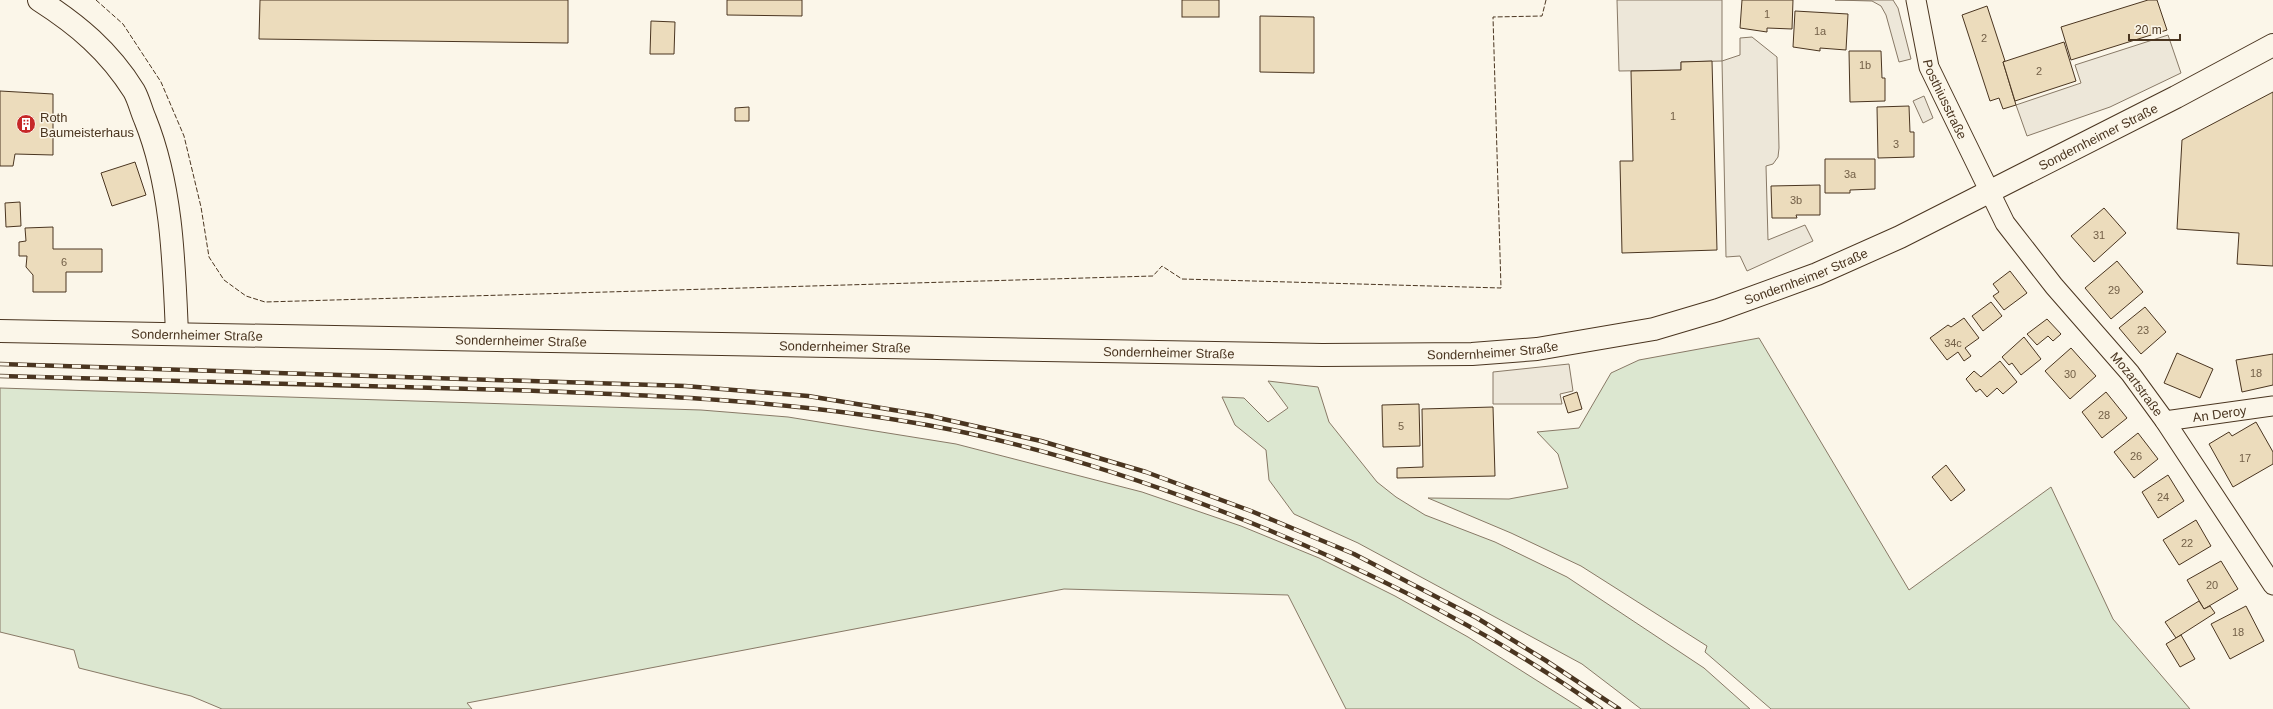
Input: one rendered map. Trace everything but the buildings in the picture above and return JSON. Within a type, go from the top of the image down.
[{"type":"main road","points":[[39,0],[70,20],[104,51],[134,92],[155,145],[166,198],[173,258],[177,334]]},
{"type":"main road","name":"Sondernheimer Straße","points":[[0,331],[1322,355],[1472,354],[1530,350],[1600,340],[1654,329],[1718,310],[1817,274],[1900,237],[1990,192],[2273,45]]},
{"type":"street","name":"Posthiusstraße","points":[[1916,0],[1929,67],[1990,192]]},
{"type":"street","name":"Mozartstraße","points":[[1990,192],[2005,223],[2054,286],[2130,374],[2165,421],[2273,585]]},
{"type":"street","name":"An Deroy","points":[[2165,421],[2273,406]]},
{"type":"green space","points":[[1759,338],[1909,590],[2051,487],[2113,619],[2190,709],[1771,709],[1705,652],[1707,646],[1581,566],[1511,533],[1428,498],[1509,499],[1568,488],[1558,454],[1537,432],[1579,428],[1611,373],[1639,360]]},
{"type":"green space","points":[[1268,381],[1318,387],[1329,422],[1377,482],[1396,497],[1425,515],[1495,542],[1567,577],[1704,668],[1750,709],[1641,709],[1582,664],[1358,543],[1294,514],[1269,480],[1266,450],[1235,425],[1222,397],[1244,398],[1268,422],[1288,408]]},
{"type":"green space","points":[[0,388],[701,410],[788,417],[956,444],[1142,492],[1241,526],[1319,558],[1395,596],[1468,637],[1582,709],[1346,709],[1288,595],[1064,589],[467,703],[472,709],[222,709],[191,696],[79,668],[74,650],[0,632]]},
{"type":"shaded area","points":[[1617,0],[1722,0],[1722,61],[1681,62],[1681,70],[1619,71]]},
{"type":"shaded area","points":[[1835,0],[1893,0],[1898,8],[1911,59],[1899,62],[1886,15],[1881,6],[1872,1]]},
{"type":"shaded area","points":[[2168,35],[2181,73],[2110,107],[2027,136],[2016,105],[2081,83],[2075,65]]},
{"type":"shaded area","points":[[1752,37],[1777,57],[1779,148],[1778,157],[1773,164],[1766,166],[1768,240],[1805,225],[1813,241],[1747,271],[1740,256],[1726,257],[1722,61],[1740,55],[1740,38]]},
{"type":"shaded area","points":[[1924,96],[1933,118],[1923,123],[1913,101]]},
{"type":"shaded area","points":[[1569,364],[1573,391],[1560,394],[1562,404],[1493,404],[1493,372]]},
{"type":"railway","points":[[0,364],[685,386],[808,396],[930,416],[1041,441],[1146,472],[1251,511],[1354,554],[1477,618],[1545,660],[1619,709]]},
{"type":"railway","points":[[0,376],[562,392],[719,400],[823,410],[927,425],[964,432],[1073,460],[1145,483],[1216,509],[1316,550],[1366,573],[1462,623],[1556,678],[1601,709]]},
{"type":"fence","points":[[96,0],[123,24],[161,82],[184,136],[201,207],[209,257],[224,280],[246,296],[265,302],[1153,276],[1162,266],[1182,279],[1501,288],[1493,17],[1542,16],[1546,0]]},
{"type":"place","name":"Roth Baumeisterhaus","points":[[26,124]]}]
